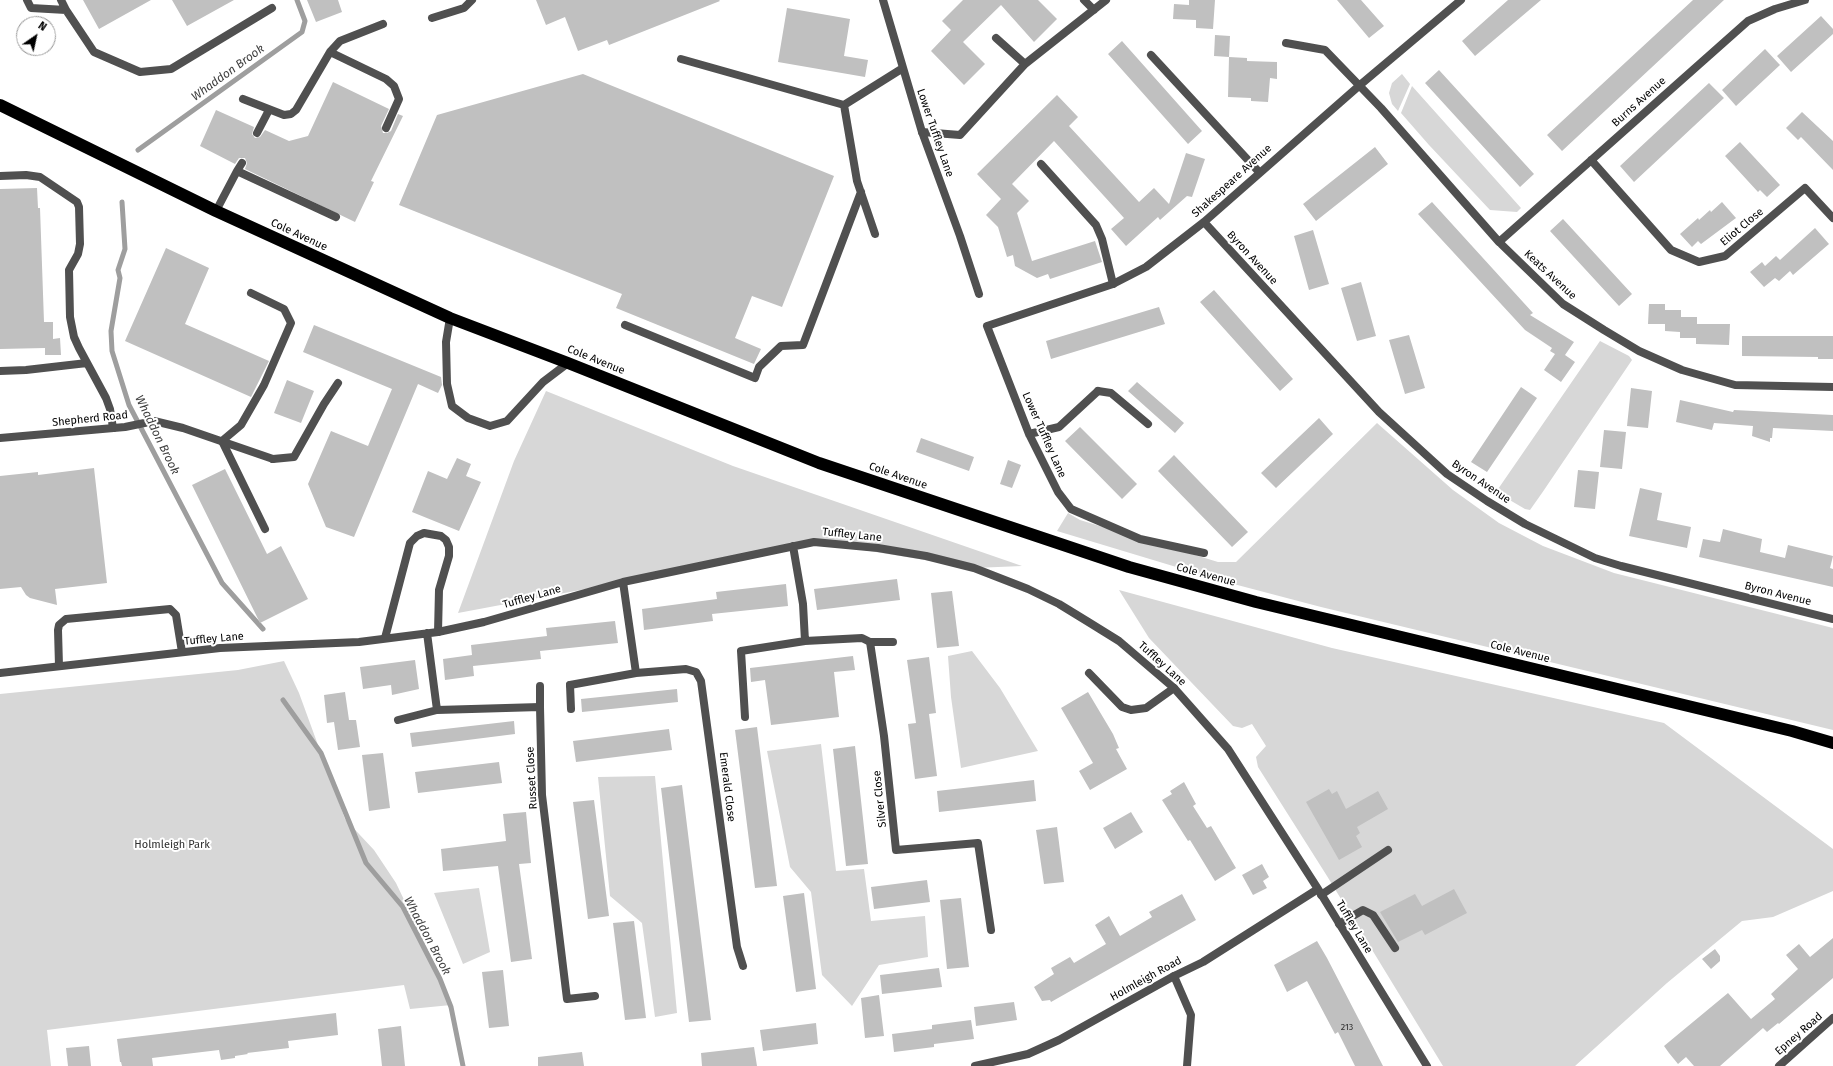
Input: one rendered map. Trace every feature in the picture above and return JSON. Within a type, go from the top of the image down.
[{"type":"highway","name":"Cole Avenue","points":[[0,105],[216,211],[450,318],[568,363],[819,463],[1129,567],[1256,602],[1792,731],[1833,743]]},
{"type":"street","points":[[27,0],[31,8],[66,10]]},
{"type":"street","points":[[60,0],[94,52],[140,72],[171,69],[272,8]]},
{"type":"street","points":[[432,18],[464,8],[472,0]]},
{"type":"street","name":"Lower Tuffley Lane","points":[[883,0],[922,132],[960,236],[979,294]]},
{"type":"street","points":[[1084,0],[1094,10]]},
{"type":"street","points":[[922,132],[960,135],[1025,64],[1106,0]]},
{"type":"street","name":"Shakespeare Avenue","points":[[987,326],[1113,284],[1146,267],[1204,222],[1259,172],[1461,0]]},
{"type":"street","name":"Burns Avenue","points":[[1499,242],[1748,21],[1775,9],[1805,0]]},
{"type":"street","points":[[243,99],[284,115],[291,114],[296,110],[330,52],[340,40],[383,24]]},
{"type":"street","points":[[996,38],[1025,64]]},
{"type":"street","name":"Keats Avenue","points":[[1286,43],[1325,50],[1360,85],[1499,242],[1563,304],[1639,351],[1682,370],[1735,385],[1833,387]]},
{"type":"street","points":[[330,52],[386,79],[394,86],[398,99],[386,128]]},
{"type":"street","points":[[1151,55],[1259,172]]},
{"type":"street","points":[[681,59],[844,105],[903,68]]},
{"type":"street","points":[[844,105],[861,192],[875,234]]},
{"type":"street","points":[[257,133],[269,110]]},
{"type":"street","name":"Eliot Close","points":[[1591,160],[1671,250],[1699,262],[1726,256],[1805,188],[1833,218]]},
{"type":"street","points":[[216,211],[242,163]]},
{"type":"street","points":[[1041,164],[1096,226],[1102,239],[1113,284]]},
{"type":"street","points":[[237,171],[336,217]]},
{"type":"street","points":[[0,176],[26,174],[40,177],[77,202],[79,207],[80,244],[78,254],[69,270],[70,317],[74,337],[106,398],[110,409],[112,428]]},
{"type":"street","points":[[625,325],[755,378],[759,367],[782,346],[803,345],[861,192]]},
{"type":"street","name":"Byron Avenue","points":[[1204,222],[1379,412],[1447,474],[1487,501],[1525,524],[1595,558],[1621,566],[1833,619]]},
{"type":"street","points":[[251,293],[284,309],[292,322],[264,385],[241,425],[222,441],[265,529]]},
{"type":"street","points":[[450,318],[446,342],[448,384],[452,406],[468,418],[490,426],[507,421],[543,382],[568,363]]},
{"type":"street","name":"Lower Tuffley Lane","points":[[987,326],[1029,434],[1058,492],[1071,509],[1140,539],[1204,553]]},
{"type":"street","points":[[0,370],[26,370],[87,363]]},
{"type":"street","name":"Shepherd Road","points":[[0,438],[125,427],[154,421],[183,428],[273,459],[294,457],[324,404],[338,383]]},
{"type":"street","points":[[1029,434],[1059,427],[1098,391],[1111,393],[1148,424]]},
{"type":"street","points":[[385,638],[410,543],[417,536],[424,533],[432,533],[441,536],[446,540],[449,547],[449,556],[440,590],[438,632]]},
{"type":"street","name":"Tuffley Lane","points":[[0,673],[220,648],[359,642],[438,632],[484,622],[624,582],[814,542],[878,548],[926,556],[982,571],[1059,604],[1119,641],[1174,688],[1225,744],[1320,892],[1427,1066]]},
{"type":"street","points":[[793,546],[803,604],[805,641]]},
{"type":"street","points":[[624,582],[636,673]]},
{"type":"street","points":[[59,666],[58,630],[59,625],[66,619],[170,609],[176,615],[182,652]]},
{"type":"street","points":[[427,633],[437,710]]},
{"type":"street","points":[[744,717],[741,651],[805,641],[862,638],[870,642],[893,642]]},
{"type":"street","name":"Silver Close","points":[[870,642],[884,736],[896,850],[978,843],[991,930]]},
{"type":"street","name":"Emerald Close","points":[[571,709],[570,685],[636,673],[686,669],[696,672],[702,681],[737,947],[743,966]]},
{"type":"street","points":[[1089,673],[1122,707],[1131,710],[1146,708],[1174,688]]},
{"type":"street","points":[[398,720],[437,710],[540,707],[540,686]]},
{"type":"street","name":"Russet Close","points":[[540,707],[542,795],[567,999],[595,996]]},
{"type":"street","name":"Holmleigh Road","points":[[975,1066],[1028,1054],[1049,1045],[1174,976],[1203,962],[1388,850]]},
{"type":"street","points":[[1339,924],[1363,910],[1373,915],[1395,948]]},
{"type":"street","points":[[1174,976],[1191,1015],[1187,1066]]},
{"type":"street","name":"Epney Road","points":[[1779,1066],[1833,1018]]},
{"type":"green space","points":[[1402,74],[1410,84],[1398,111],[1392,104],[1389,93],[1392,83]]},
{"type":"green space","points":[[1412,86],[1521,208],[1517,212],[1490,210],[1401,113]]},
{"type":"green space","points":[[1600,341],[1629,356],[1632,360],[1530,510],[1525,509],[1496,492]]},
{"type":"green space","points":[[546,391],[733,466],[1022,566],[974,568],[814,542],[623,582],[458,613],[514,461]]},
{"type":"green space","points":[[1377,423],[1453,490],[1499,523],[1543,546],[1614,573],[1833,628],[1833,730],[1321,607],[1226,582],[1057,531],[1068,513],[1080,520],[1218,562],[1236,562]]},
{"type":"green space","points":[[1119,590],[1332,648],[1664,723],[1833,849],[1833,891],[1773,917],[1742,921],[1667,983],[1575,1066],[1443,1066],[1327,876],[1258,767],[1256,757],[1266,746],[1252,724],[1242,728],[1233,726],[1149,638]]},
{"type":"green space","points":[[972,651],[1000,688],[1038,751],[961,768],[951,697],[948,656]]},
{"type":"green space","name":"Holmleigh Park","points":[[284,661],[299,693],[345,819],[374,850],[396,883],[441,977],[451,1005],[410,1009],[404,985],[47,1030],[51,1066],[0,1066],[0,694],[238,670]]},
{"type":"green space","points":[[821,744],[836,871],[864,869],[871,921],[925,916],[928,957],[879,965],[852,1006],[822,975],[811,892],[790,867],[767,751]]},
{"type":"green space","points":[[655,776],[677,1013],[655,1017],[642,923],[610,896],[598,777]]},
{"type":"green space","points":[[479,888],[490,952],[463,964],[434,893]]},
{"type":"building","points":[[83,0],[151,0],[99,29]]},
{"type":"building","points":[[172,0],[234,0],[187,26]]},
{"type":"building","points":[[307,0],[338,0],[342,12],[316,22]]},
{"type":"building","points":[[536,0],[720,1],[609,45],[607,40],[578,51],[565,17],[546,25]]},
{"type":"building","points":[[963,0],[1038,0],[1057,19],[1034,42],[1001,5],[963,42],[985,64],[964,85],[931,51],[951,30],[942,21]]},
{"type":"building","points":[[1189,0],[1215,0],[1213,29],[1196,28],[1196,20],[1173,19],[1174,4],[1189,5]]},
{"type":"building","points":[[1337,0],[1361,0],[1384,26],[1369,38]]},
{"type":"building","points":[[1508,0],[1541,0],[1475,56],[1462,41]]},
{"type":"building","points":[[1693,0],[1724,0],[1562,151],[1547,135]]},
{"type":"building","points":[[787,8],[850,19],[844,56],[868,60],[865,77],[778,62]]},
{"type":"building","points":[[1821,16],[1833,29],[1833,34],[1791,72],[1777,56]]},
{"type":"building","points":[[1215,35],[1230,36],[1229,57],[1214,56]]},
{"type":"building","points":[[1122,41],[1202,131],[1188,144],[1108,54]]},
{"type":"building","points":[[1765,49],[1780,65],[1736,106],[1722,90]]},
{"type":"building","points":[[1229,57],[1247,58],[1247,61],[1277,62],[1277,79],[1270,78],[1268,102],[1251,101],[1251,98],[1228,97]]},
{"type":"building","points":[[1439,70],[1534,174],[1520,187],[1425,83]]},
{"type":"building","points":[[583,74],[834,176],[782,307],[752,296],[735,338],[761,349],[754,364],[616,308],[622,294],[399,205],[437,115]]},
{"type":"building","points":[[333,82],[389,109],[381,126],[383,133],[391,131],[398,114],[403,116],[371,181],[374,182],[355,222],[245,169],[247,163],[245,158],[239,158],[235,164],[200,146],[216,110],[254,127],[252,134],[255,138],[260,137],[265,130],[289,141],[308,136]]},
{"type":"building","points":[[1709,83],[1724,98],[1634,182],[1620,166]]},
{"type":"building","points":[[1057,95],[1078,117],[1069,126],[1139,202],[1154,188],[1169,204],[1186,153],[1205,159],[1192,197],[1187,196],[1160,220],[1158,217],[1126,246],[1111,229],[1124,218],[1054,141],[1012,184],[1029,201],[1017,213],[1032,261],[1095,241],[1102,262],[1050,279],[1048,274],[1037,278],[1015,266],[1013,255],[1007,257],[998,227],[986,215],[1001,199],[977,174]]},
{"type":"building","points":[[1802,112],[1833,141],[1833,170],[1801,137],[1798,140],[1786,128]]},
{"type":"building","points":[[1740,142],[1780,185],[1767,197],[1760,190],[1758,192],[1725,156]]},
{"type":"building","points":[[1375,147],[1388,164],[1316,221],[1303,204]]},
{"type":"building","points":[[37,188],[38,208],[40,208],[44,322],[53,322],[53,339],[60,338],[61,355],[45,355],[45,348],[0,349],[0,189]]},
{"type":"building","points":[[1432,202],[1533,313],[1530,315],[1574,342],[1565,355],[1575,362],[1561,382],[1544,370],[1555,354],[1550,351],[1552,348],[1525,330],[1418,214]]},
{"type":"building","points":[[1722,202],[1736,218],[1701,244],[1698,241],[1692,247],[1680,234],[1698,218],[1699,220]]},
{"type":"building","points":[[1563,219],[1632,294],[1619,306],[1550,231]]},
{"type":"building","points":[[1815,228],[1829,244],[1793,275],[1790,271],[1779,281],[1775,278],[1764,287],[1750,272],[1762,262],[1765,266],[1776,256],[1780,260]]},
{"type":"building","points":[[1313,230],[1329,284],[1309,290],[1294,236]]},
{"type":"building","points":[[166,248],[209,268],[185,324],[269,361],[251,397],[125,341]]},
{"type":"building","points":[[1361,282],[1376,336],[1357,341],[1341,288]]},
{"type":"building","points":[[1214,290],[1293,379],[1280,391],[1200,302]]},
{"type":"building","points":[[1649,304],[1665,304],[1665,310],[1681,310],[1681,317],[1697,317],[1697,324],[1730,324],[1729,345],[1696,344],[1696,338],[1680,338],[1680,332],[1665,331],[1665,324],[1648,324]]},
{"type":"building","points":[[1159,307],[1165,324],[1051,359],[1046,341]]},
{"type":"building","points":[[314,325],[441,377],[442,385],[438,393],[418,384],[354,537],[326,527],[308,484],[331,431],[368,446],[392,389],[303,352]]},
{"type":"building","points":[[1409,335],[1425,388],[1405,394],[1389,340]]},
{"type":"building","points":[[1742,336],[1833,336],[1833,359],[1818,359],[1818,357],[1742,356]]},
{"type":"building","points":[[287,380],[314,391],[301,423],[274,413]]},
{"type":"building","points":[[1137,382],[1184,423],[1175,433],[1128,391]]},
{"type":"building","points":[[1521,387],[1537,398],[1487,472],[1471,462]]},
{"type":"building","points":[[1631,388],[1652,391],[1648,428],[1627,426]]},
{"type":"building","points":[[1680,400],[1733,412],[1734,410],[1833,415],[1833,431],[1773,428],[1770,442],[1752,436],[1753,426],[1714,423],[1712,430],[1676,422]]},
{"type":"building","points":[[1319,418],[1333,434],[1276,488],[1261,473]]},
{"type":"building","points":[[1080,427],[1137,484],[1122,499],[1065,441]]},
{"type":"building","points":[[1604,430],[1626,432],[1622,469],[1600,467]]},
{"type":"building","points":[[921,438],[974,457],[969,471],[916,452]]},
{"type":"building","points":[[1174,455],[1248,532],[1232,547],[1158,471]]},
{"type":"building","points":[[457,458],[471,464],[466,476],[481,482],[459,531],[412,512],[428,471],[447,479]]},
{"type":"building","points":[[1008,460],[1021,465],[1012,488],[1000,484]]},
{"type":"building","points":[[94,468],[107,583],[55,589],[57,605],[30,598],[21,587],[0,589],[0,476],[38,472],[38,475]]},
{"type":"building","points":[[225,469],[267,554],[281,546],[308,599],[260,623],[192,485]]},
{"type":"building","points":[[1578,470],[1599,472],[1595,509],[1574,507]]},
{"type":"building","points":[[1640,488],[1662,493],[1657,520],[1691,527],[1687,548],[1629,536]]},
{"type":"building","points":[[1723,529],[1762,539],[1760,552],[1785,558],[1788,545],[1833,556],[1830,568],[1833,569],[1833,587],[1699,557],[1703,539],[1720,542]]},
{"type":"building","points":[[897,579],[900,600],[817,610],[814,589]]},
{"type":"building","points":[[786,584],[788,606],[712,614],[713,621],[644,630],[642,609],[717,599],[716,592]]},
{"type":"building","points":[[952,591],[959,646],[937,648],[931,593]]},
{"type":"building","points":[[615,621],[618,643],[540,651],[541,659],[473,666],[474,676],[445,680],[443,659],[472,655],[471,645],[547,636],[546,628]]},
{"type":"building","points":[[853,656],[855,670],[834,672],[839,717],[771,725],[765,680],[751,682],[750,668]]},
{"type":"building","points":[[929,657],[936,713],[929,714],[937,776],[915,779],[908,724],[916,723],[907,660]]},
{"type":"building","points":[[415,660],[419,689],[392,695],[391,685],[363,689],[360,667]]},
{"type":"building","points":[[677,689],[678,702],[582,712],[581,699]]},
{"type":"building","points":[[345,692],[349,720],[356,720],[360,747],[338,750],[334,722],[327,723],[324,695]]},
{"type":"building","points":[[1088,692],[1113,734],[1119,748],[1116,749],[1127,769],[1090,790],[1079,771],[1093,763],[1061,708]]},
{"type":"building","points":[[514,721],[515,734],[412,747],[410,733]]},
{"type":"building","points":[[757,727],[777,886],[755,888],[735,730]]},
{"type":"building","points":[[669,729],[672,750],[576,762],[573,741]]},
{"type":"building","points":[[855,746],[868,864],[846,866],[833,749]]},
{"type":"building","points":[[383,753],[390,808],[369,811],[362,755]]},
{"type":"building","points":[[499,762],[502,783],[418,793],[415,772]]},
{"type":"building","points":[[1034,780],[1036,801],[939,812],[937,791]]},
{"type":"building","points":[[1184,782],[1196,804],[1193,806],[1207,828],[1211,826],[1236,868],[1215,881],[1190,840],[1188,841],[1162,800],[1172,794],[1170,791]]},
{"type":"building","points":[[682,785],[711,1020],[689,1022],[661,788]]},
{"type":"building","points":[[1329,789],[1332,794],[1337,791],[1346,809],[1378,791],[1388,809],[1357,827],[1360,833],[1356,836],[1362,847],[1339,860],[1306,802]]},
{"type":"building","points":[[594,800],[609,916],[588,919],[573,802]]},
{"type":"building","points":[[526,812],[531,863],[519,864],[532,959],[511,962],[498,866],[443,871],[441,849],[506,841],[503,814]]},
{"type":"building","points":[[1131,812],[1143,832],[1115,849],[1103,828]]},
{"type":"building","points":[[1057,827],[1064,882],[1044,884],[1036,830]]},
{"type":"building","points":[[1262,864],[1269,877],[1263,881],[1267,888],[1253,895],[1242,875]]},
{"type":"building","points":[[927,880],[930,902],[874,909],[871,887]]},
{"type":"building","points":[[1454,889],[1467,913],[1425,935],[1422,930],[1398,942],[1380,912],[1415,894],[1422,906]]},
{"type":"building","points":[[804,893],[816,989],[796,992],[783,896]]},
{"type":"building","points":[[1182,894],[1196,920],[1051,1002],[1050,1000],[1042,1001],[1034,987],[1054,974],[1051,968],[1070,957],[1074,963],[1106,944],[1095,925],[1109,916],[1120,936],[1152,917],[1149,912]]},
{"type":"building","points":[[961,898],[969,967],[947,969],[940,900]]},
{"type":"building","points":[[634,921],[646,1018],[625,1020],[613,923]]},
{"type":"building","points":[[1833,938],[1833,978],[1779,1024],[1778,1023],[1767,1032],[1763,1028],[1720,1066],[1694,1066],[1686,1057],[1678,1064],[1664,1046],[1728,993],[1751,1019],[1775,999],[1771,994],[1798,969],[1786,955],[1799,944],[1810,957]]},
{"type":"building","points":[[1317,941],[1383,1066],[1355,1066],[1338,1032],[1335,1034],[1307,981],[1287,992],[1274,965]]},
{"type":"building","points":[[1715,949],[1720,956],[1720,961],[1711,969],[1702,959]]},
{"type":"building","points":[[939,968],[942,987],[882,994],[880,975]]},
{"type":"building","points":[[503,970],[509,1026],[489,1028],[482,972]]},
{"type":"building","points":[[879,995],[884,1036],[865,1038],[861,998]]},
{"type":"building","points":[[1014,1002],[1017,1020],[976,1026],[974,1007]]},
{"type":"building","points":[[336,1013],[338,1035],[288,1041],[289,1048],[247,1053],[248,1054],[235,1056],[235,1058],[221,1060],[219,1050],[152,1058],[153,1066],[122,1066],[120,1062],[117,1039]]},
{"type":"building","points":[[971,1020],[974,1039],[934,1044],[934,1047],[894,1052],[892,1034],[932,1029],[932,1025]]},
{"type":"building","points":[[816,1023],[818,1044],[763,1051],[760,1030]]},
{"type":"building","points":[[401,1026],[405,1066],[382,1066],[378,1029]]},
{"type":"building","points":[[89,1046],[91,1066],[68,1066],[66,1048]]},
{"type":"building","points":[[754,1047],[757,1066],[702,1066],[701,1053]]},
{"type":"building","points":[[582,1052],[584,1066],[538,1066],[538,1057]]},
{"type":"waterway","name":"Whaddon Brook","points":[[138,150],[302,32],[305,21],[297,0]]},
{"type":"waterway","name":"Whaddon Brook","points":[[122,202],[125,249],[118,270],[120,278],[111,331],[112,351],[129,405],[222,583],[263,629]]},
{"type":"waterway","name":"Whaddon Brook","points":[[283,700],[321,753],[366,863],[403,907],[440,979],[451,1007],[463,1066]]}]
